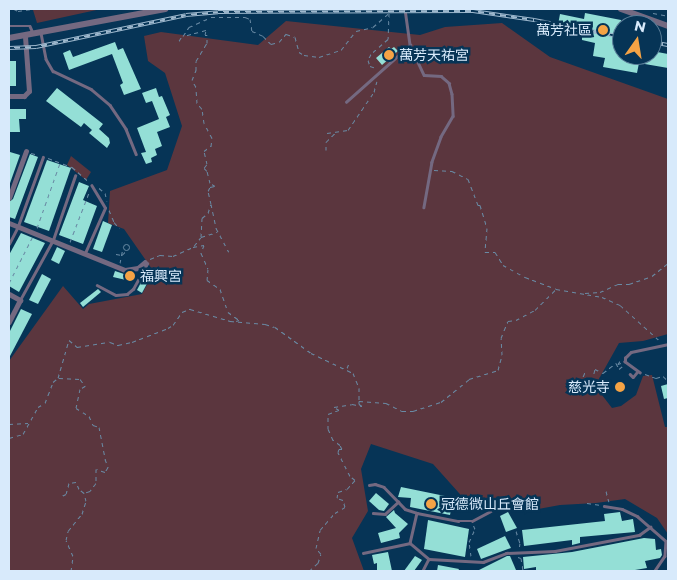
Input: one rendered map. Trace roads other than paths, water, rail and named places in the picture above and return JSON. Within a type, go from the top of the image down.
[{"type":"street","points":[[9,38],[165,9]]},
{"type":"street","points":[[621,9],[668,26]]},
{"type":"street","points":[[9,96],[24,96],[29,91],[25,36]]},
{"type":"street","points":[[9,198],[26,151]]},
{"type":"street","points":[[9,223],[86,253],[118,268],[131,270],[145,262]]},
{"type":"street","points":[[9,294],[20,300],[9,322]]},
{"type":"lane","points":[[405,9],[410,45],[424,75],[441,76],[449,84],[452,94],[453,116],[441,137],[431,170],[424,207]]},
{"type":"lane","points":[[9,26],[30,26],[33,35]]},
{"type":"lane","points":[[41,33],[46,58],[53,71],[91,89],[110,105],[122,123],[136,154]]},
{"type":"lane","points":[[346,102],[410,45]]},
{"type":"lane","points":[[9,244],[18,226],[43,157]]},
{"type":"lane","points":[[20,300],[52,240],[75,176]]},
{"type":"lane","points":[[86,253],[105,208],[92,186]]},
{"type":"lane","points":[[97,286],[116,295],[127,294],[133,289],[147,264],[145,262]]},
{"type":"lane","points":[[630,374],[633,377],[639,372],[626,362],[625,358],[631,352],[668,344]]},
{"type":"lane","points":[[369,486],[380,484],[408,511],[458,521],[472,521],[507,502]]},
{"type":"lane","points":[[373,513],[385,514],[398,502]]},
{"type":"lane","points":[[604,506],[626,510],[650,527],[667,544],[665,556],[655,571]]},
{"type":"lane","points":[[410,543],[417,513]]},
{"type":"lane","points":[[410,543],[429,559],[483,562],[506,552],[555,551],[639,535],[650,527]]},
{"type":"lane","points":[[363,553],[410,543]]},
{"type":"lane","points":[[423,571],[429,559]]},
{"type":"railway","points":[[9,48],[36,47],[186,15],[218,12],[473,11],[534,20],[612,35]]},
{"type":"railway","points":[[662,44],[668,45]]},
{"type":"place","name":"萬芳社區","points":[[603,30]]},
{"type":"place","name":"萬芳天祐宮","points":[[389,55]]},
{"type":"place","name":"福興宮","points":[[130,276]]},
{"type":"place","name":"慈光寺","points":[[620,387]]},
{"type":"place","name":"冠德微山丘會館","points":[[431,504]]}]
